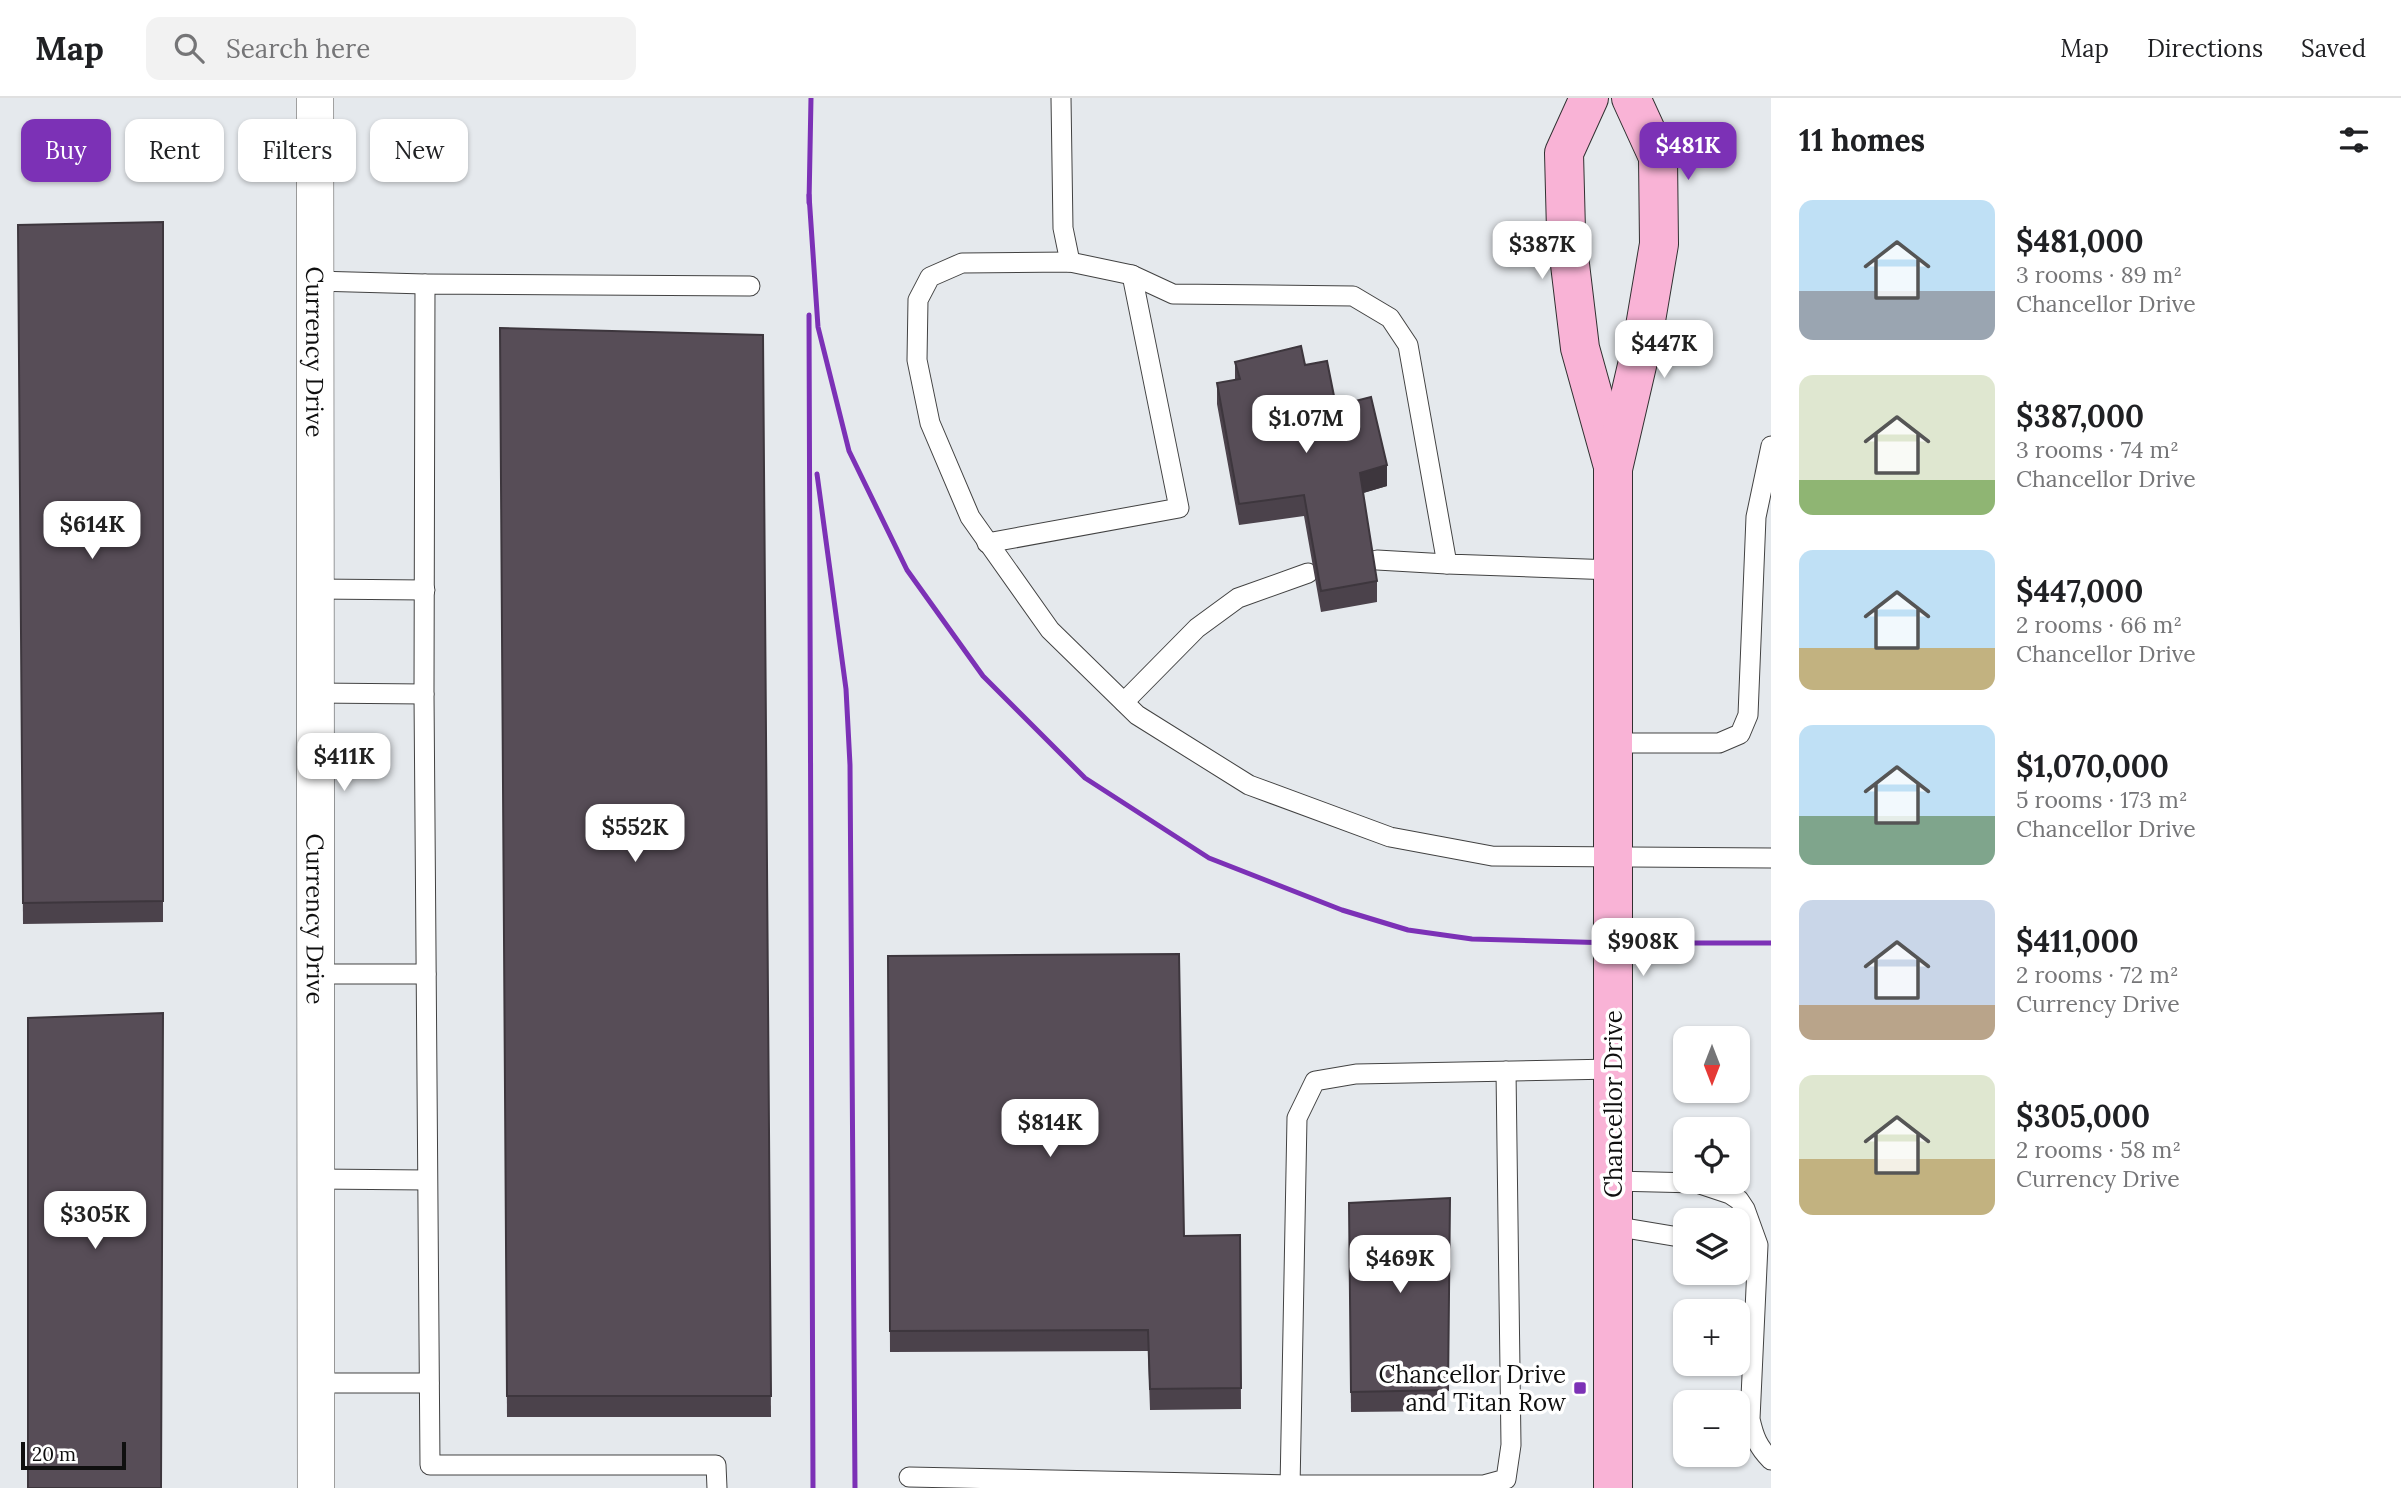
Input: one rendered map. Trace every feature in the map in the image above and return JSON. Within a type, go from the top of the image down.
[{"type":"street","name":"Currency Drive","points":[[315,98],[316,1488]]},
{"type":"street","name":"Chancellor Drive","points":[[1589,98],[1564,153],[1566,231],[1580,348],[1613,469]]},
{"type":"street","name":"Chancellor Drive","points":[[1613,1488],[1613,469],[1642,344],[1659,244],[1658,157],[1631,98]]},
{"type":"lane","points":[[1060,98],[1063,228],[1070,262]]},
{"type":"lane","points":[[1447,564],[1408,345],[1390,318],[1353,296],[1173,294],[1132,275],[1070,262],[962,262],[930,277],[918,300],[917,360],[930,423],[970,517],[1050,630],[1138,715],[1249,785],[1390,837],[1492,856],[1771,858]]},
{"type":"lane","points":[[987,542],[1179,508],[1132,275]]},
{"type":"lane","points":[[315,281],[750,286]]},
{"type":"lane","points":[[425,284],[424,694],[430,1465],[716,1465],[717,1488]]},
{"type":"lane","points":[[1613,743],[1719,744],[1740,734],[1748,715],[1763,553],[1756,517],[1771,446]]},
{"type":"lane","points":[[1377,559],[1613,569]]},
{"type":"lane","points":[[1124,702],[1198,628],[1238,598],[1308,573]]},
{"type":"lane","points":[[316,589],[425,590]]},
{"type":"lane","points":[[315,693],[424,694]]},
{"type":"lane","points":[[316,974],[426,974]]},
{"type":"lane","points":[[1290,1486],[1297,1118],[1315,1082],[1356,1074],[1613,1069]]},
{"type":"lane","points":[[909,1477],[990,1483],[1290,1486],[1484,1485],[1506,1479],[1511,1445],[1506,1071]]},
{"type":"lane","points":[[316,1179],[427,1181]]},
{"type":"lane","points":[[1613,1181],[1697,1183],[1730,1194],[1739,1200],[1765,1243],[1750,1419],[1754,1438],[1771,1460]]},
{"type":"lane","points":[[1613,1226],[1673,1236]]},
{"type":"lane","points":[[316,1383],[429,1383]]},
{"type":"shaded area","points":[[0,98],[1771,98],[1771,1488],[0,1488]]},
{"type":"building","points":[[163,222],[163,901],[23,903],[18,225]]},
{"type":"building","points":[[500,328],[763,335],[771,1396],[507,1396]]},
{"type":"building","points":[[1301,346],[1305,365],[1327,361],[1336,406],[1371,397],[1387,465],[1360,473],[1377,581],[1321,591],[1304,495],[1239,504],[1217,383],[1240,379],[1235,362]]},
{"type":"building","points":[[1179,954],[1184,1236],[1240,1235],[1241,1388],[1150,1389],[1148,1330],[890,1331],[888,956]]},
{"type":"building","points":[[163,1013],[161,1488],[28,1488],[28,1018]]},
{"type":"building","points":[[1450,1198],[1448,1390],[1351,1392],[1349,1203]]},
{"type":"railway","points":[[809,203],[811,98]]},
{"type":"railway","points":[[809,195],[818,327],[849,451],[907,570],[983,676],[1085,778],[1209,858],[1342,910],[1408,930],[1472,939],[1613,943],[1771,943]]},
{"type":"railway","points":[[809,315],[813,1488]]},
{"type":"railway","points":[[817,474],[846,689],[850,765],[855,1488]]},
{"type":"place","name":"Chancellor Drive and Titan Row","points":[[1580,1388]]}]
